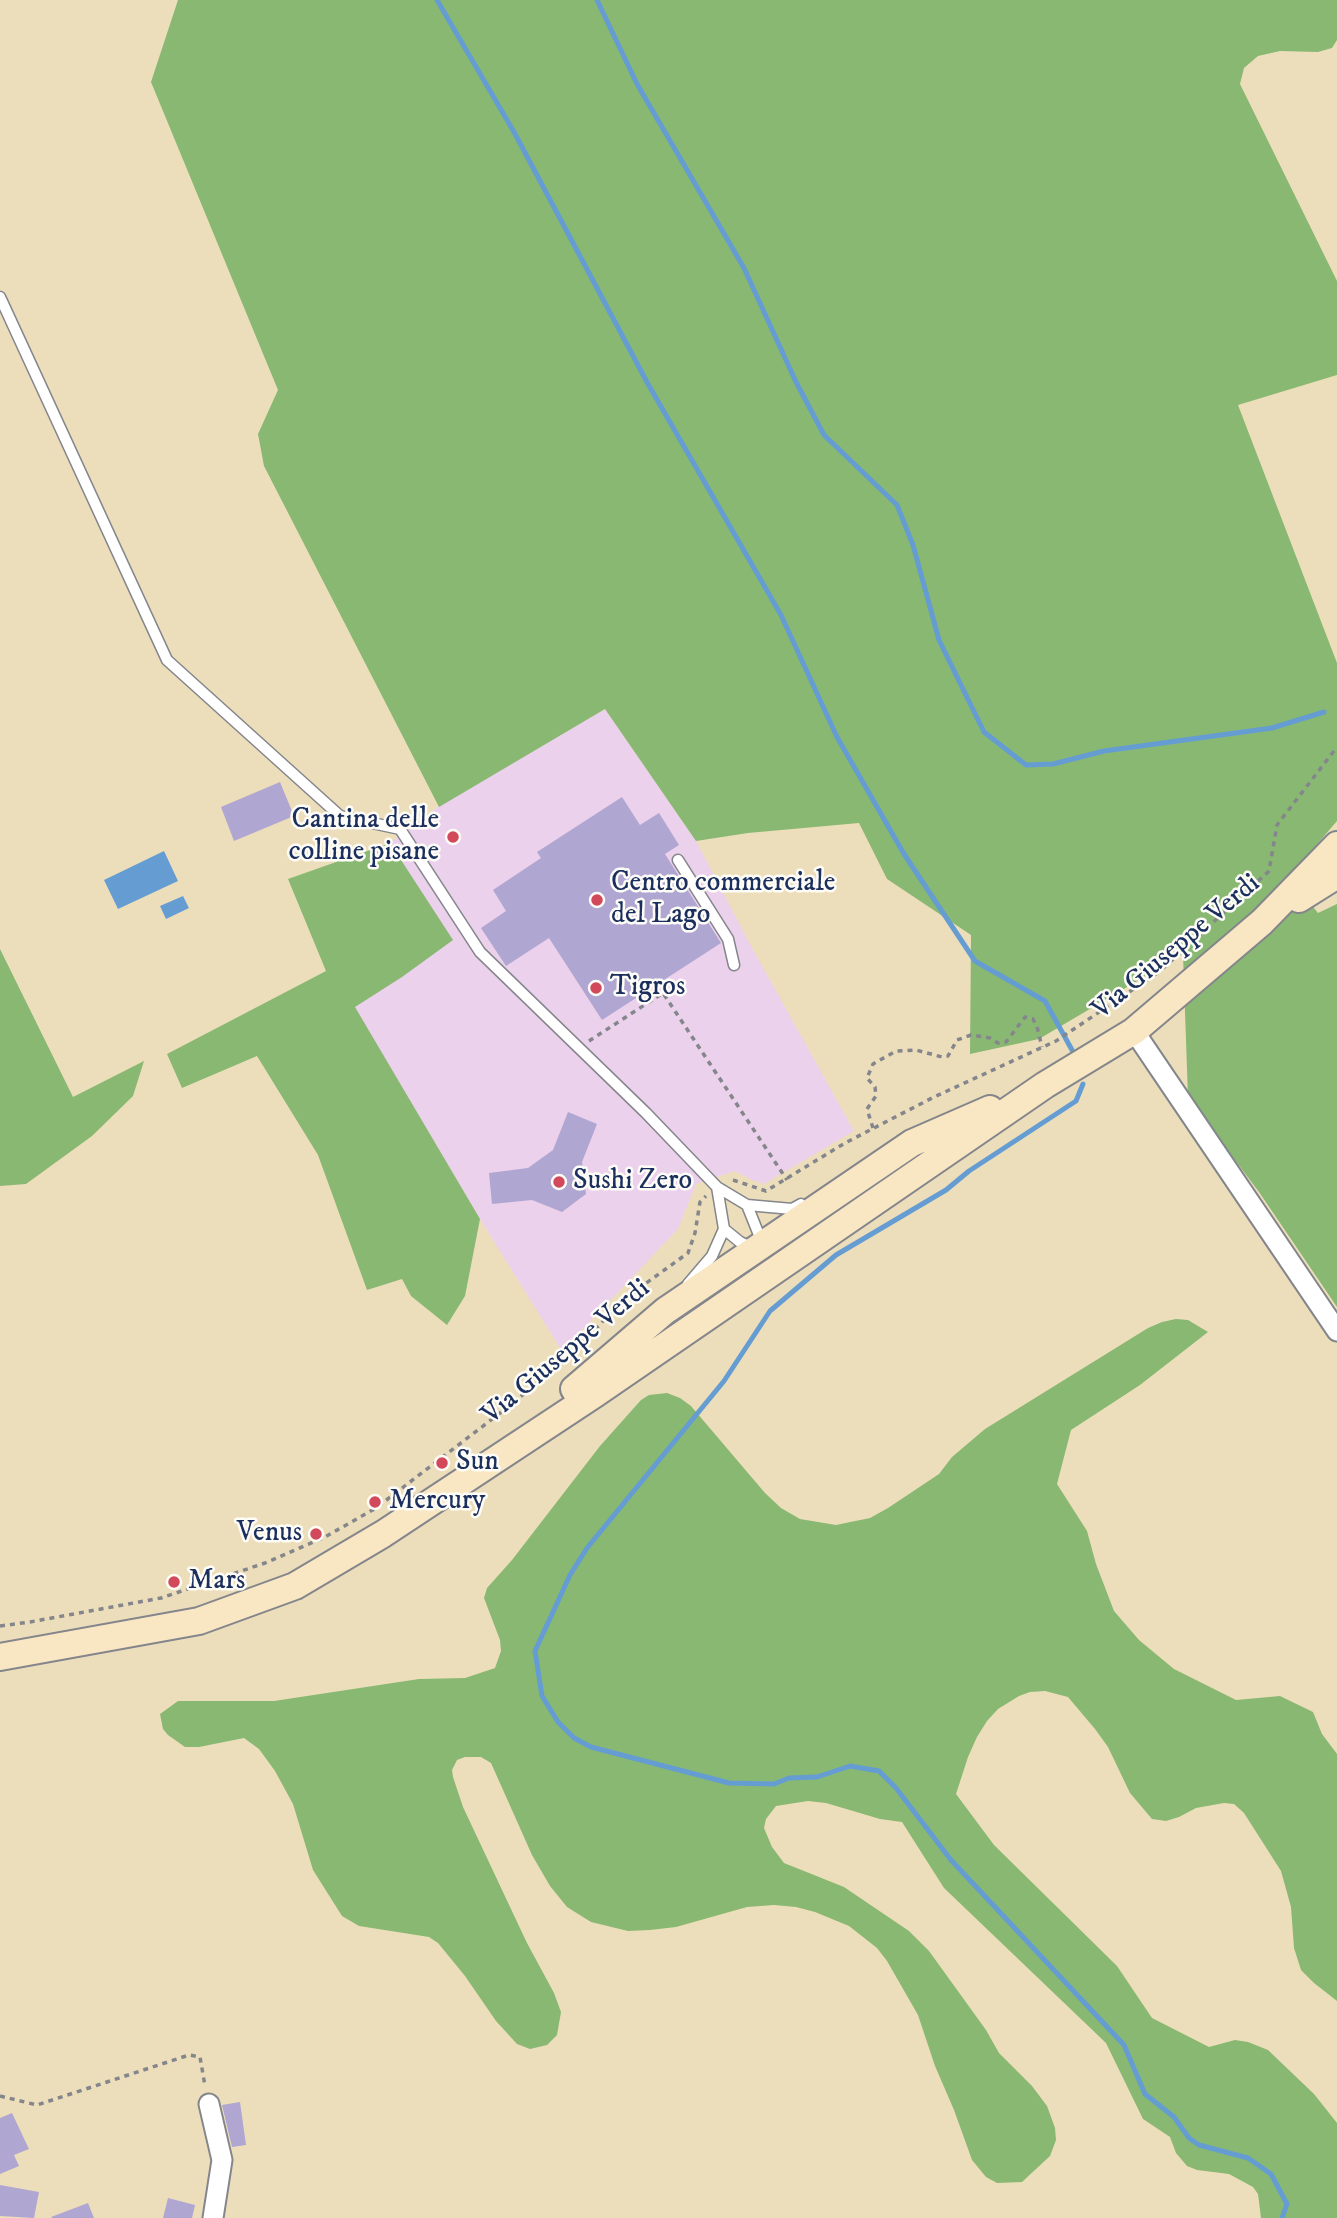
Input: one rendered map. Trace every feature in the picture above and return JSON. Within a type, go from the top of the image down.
[{"type":"main road","name":"Via Giuseppe Verdi","points":[[462,1482],[595,1394],[1045,1085],[1134,1031],[1262,922],[1337,845]]},
{"type":"main road","points":[[1262,922],[1337,875]]},
{"type":"main road","name":"Via Giuseppe Verdi","points":[[462,1482],[609,1361],[665,1311],[912,1143],[1045,1085]]},
{"type":"main road","name":"Via Giuseppe Verdi","points":[[757,1250],[782,1251],[851,1207],[882,1196]]},
{"type":"main road","name":"Via Giuseppe Verdi","points":[[677,1337],[754,1268],[757,1250]]},
{"type":"main road","points":[[0,1657],[199,1621],[295,1586],[383,1534],[462,1482]]},
{"type":"street","points":[[1134,1031],[1337,1331]]},
{"type":"street","points":[[209,2104],[222,2160],[213,2218]]},
{"type":"lane","points":[[0,297],[167,660],[340,817],[400,830],[480,952],[646,1114],[717,1188],[747,1205],[792,1209],[912,1143]]},
{"type":"lane","points":[[678,860],[728,939],[734,965]]},
{"type":"lane","points":[[665,1311],[712,1256],[724,1230],[717,1188]]},
{"type":"lane","points":[[724,1230],[757,1250],[759,1235],[747,1205]]},
{"type":"path","points":[[0,1626],[161,1598],[265,1563],[325,1537],[376,1508],[567,1359],[624,1299],[688,1253],[695,1233],[699,1202],[717,1188],[733,1180],[766,1191],[873,1128],[1056,1041],[1159,972],[1269,871],[1277,825],[1337,747]]},
{"type":"path","points":[[566,1037],[575,1029],[589,1041],[663,993],[787,1180]]},
{"type":"path","points":[[873,1128],[867,1109],[876,1096],[875,1087],[867,1079],[873,1064],[896,1051],[916,1050],[948,1056],[957,1040],[971,1035],[990,1038],[998,1043],[1006,1042],[1025,1017],[1033,1019],[1042,1047]]},
{"type":"path","points":[[0,2096],[37,2105],[188,2055],[200,2057],[209,2104]]},
{"type":"shaded area","points":[[605,709],[696,841],[854,1131],[764,1184],[735,1171],[696,1184],[678,1229],[562,1351],[354,1007],[452,940],[390,843],[439,806]]},
{"type":"green space","points":[[178,0],[1337,0],[1337,40],[1332,48],[1318,52],[1280,51],[1258,56],[1244,68],[1240,84],[1337,281],[1337,375],[1238,405],[1337,663],[1337,821],[1289,877],[1318,913],[1337,904],[1337,1307],[1259,1192],[1188,1098],[1183,954],[1039,1039],[970,1054],[971,935],[887,879],[859,823],[748,833],[696,841],[605,709],[439,807],[264,466],[258,434],[278,390],[151,82]]},
{"type":"green space","points":[[390,843],[453,940],[355,1007],[480,1219],[465,1296],[447,1325],[411,1296],[402,1279],[367,1290],[318,1155],[257,1056],[182,1088],[167,1054],[326,971],[288,879]]},
{"type":"green space","points":[[0,949],[73,1097],[144,1061],[133,1096],[92,1136],[26,1184],[0,1186]]},
{"type":"green space","points":[[1176,1319],[1188,1320],[1208,1332],[1140,1385],[1071,1430],[1057,1484],[1087,1531],[1114,1611],[1139,1640],[1174,1669],[1236,1700],[1280,1696],[1313,1712],[1322,1734],[1337,1754],[1337,2001],[1301,1970],[1294,1948],[1291,1907],[1281,1871],[1244,1813],[1234,1804],[1224,1803],[1196,1808],[1166,1821],[1152,1819],[1130,1793],[1108,1747],[1068,1697],[1045,1691],[1030,1692],[998,1709],[977,1737],[956,1794],[994,1845],[1117,1966],[1152,2018],[1209,2047],[1235,2040],[1268,2050],[1314,2094],[1337,2123],[1337,2218],[1261,2218],[1258,2194],[1253,2187],[1229,2174],[1187,2166],[1176,2153],[1170,2137],[1143,2119],[1106,2043],[944,1888],[902,1822],[808,1801],[776,1806],[766,1819],[764,1828],[772,1847],[784,1863],[844,1887],[909,1931],[929,1951],[986,2030],[999,2053],[1032,2086],[1047,2106],[1055,2128],[1056,2140],[1050,2156],[1022,2182],[997,2183],[986,2177],[972,2160],[918,2015],[877,1948],[849,1926],[815,1912],[774,1905],[747,1907],[676,1927],[650,1930],[628,1931],[591,1922],[567,1907],[550,1886],[532,1855],[491,1763],[481,1757],[457,1760],[452,1770],[463,1807],[561,2012],[557,2035],[547,2045],[530,2049],[517,2044],[496,2021],[438,1943],[429,1937],[359,1926],[342,1916],[313,1870],[293,1804],[259,1749],[244,1738],[199,1747],[185,1747],[163,1729],[160,1714],[178,1701],[274,1701],[419,1679],[465,1678],[495,1668],[501,1651],[500,1640],[484,1598],[487,1588],[512,1560],[600,1446],[641,1400],[649,1395],[667,1393],[691,1406],[781,1508],[800,1519],[836,1525],[870,1518],[888,1508],[939,1474],[952,1457],[985,1429],[1148,1328]]},
{"type":"water","points":[[164,851],[178,881],[118,909],[104,880]]},
{"type":"water","points":[[183,896],[189,908],[166,919],[160,906]]},
{"type":"building","points":[[280,782],[294,816],[234,841],[221,807]]},
{"type":"building","name":"Centro commerciale del Lago","points":[[622,797],[640,825],[659,813],[679,845],[665,854],[721,943],[602,1020],[549,938],[506,966],[481,928],[506,911],[493,890],[541,858],[537,852]]},
{"type":"building","points":[[568,1112],[597,1124],[582,1162],[586,1194],[562,1212],[532,1200],[492,1204],[489,1173],[528,1168],[553,1150]]},
{"type":"building","points":[[240,2102],[246,2145],[232,2147],[222,2105]]},
{"type":"building","points":[[12,2113],[29,2149],[14,2155],[19,2166],[0,2174],[0,2118]]},
{"type":"building","points":[[0,2185],[39,2192],[34,2218],[0,2216]]},
{"type":"building","points":[[168,2198],[195,2205],[192,2218],[163,2218]]},
{"type":"building","points":[[88,2203],[94,2218],[51,2217]]},
{"type":"waterway","points":[[437,0],[514,132],[648,384],[781,615],[837,737],[904,854],[975,961],[1045,1001],[1072,1050]]},
{"type":"waterway","points":[[597,0],[637,84],[744,268],[796,382],[824,435],[897,505],[913,545],[939,640],[984,732],[1026,765],[1053,764],[1104,751],[1272,728],[1324,712]]},
{"type":"waterway","points":[[1083,1084],[1076,1101],[969,1171],[946,1190],[836,1255],[770,1311],[724,1381],[587,1548],[570,1575],[535,1651],[542,1696],[558,1722],[574,1738],[591,1747],[729,1783],[774,1784],[789,1778],[817,1777],[850,1766],[879,1771],[896,1788],[951,1860],[1124,2045],[1145,2094],[1174,2117],[1189,2138],[1199,2145],[1248,2158],[1271,2174],[1287,2204],[1282,2218]]},
{"type":"place","name":"Cantina delle colline pisane","points":[[453,837]]},
{"type":"place","name":"Centro commerciale del Lago","points":[[597,900]]},
{"type":"place","name":"Tigros","points":[[596,988]]},
{"type":"place","name":"Sushi Zero","points":[[559,1182]]},
{"type":"place","name":"Sun","points":[[442,1463]]},
{"type":"place","name":"Mercury","points":[[375,1502]]},
{"type":"place","name":"Venus","points":[[316,1534]]},
{"type":"place","name":"Mars","points":[[174,1582]]}]
